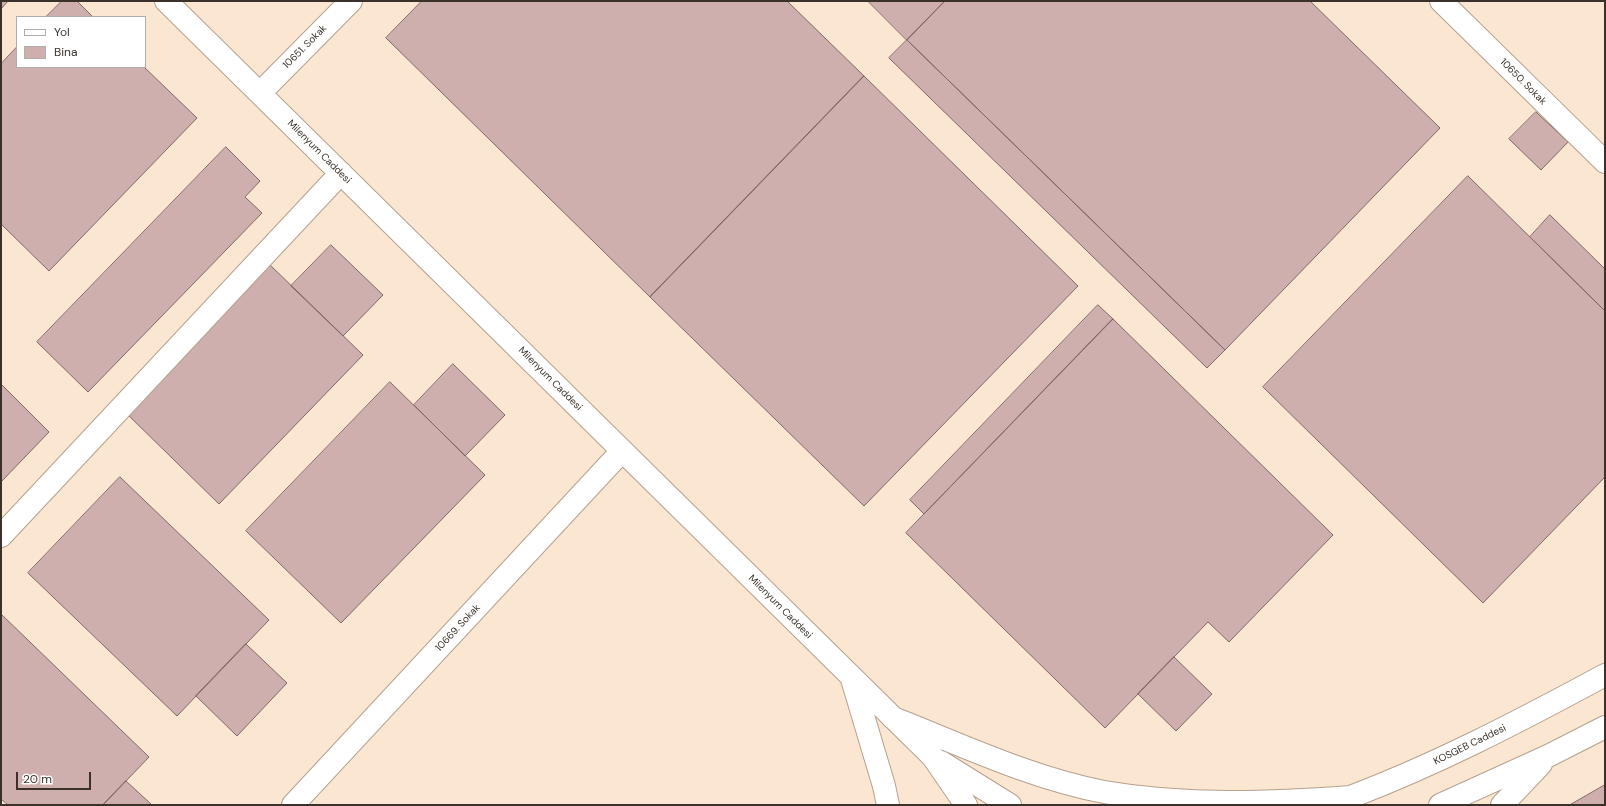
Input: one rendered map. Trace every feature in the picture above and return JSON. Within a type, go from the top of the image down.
[{"type":"street","name":"Milenyum Caddesi","points":[[166,1],[933,757],[966,805]]},
{"type":"street","name":"10651. Sokak","points":[[260,93],[351,1]]},
{"type":"street","name":"10650. Sokak","points":[[1448,3],[1605,162]]},
{"type":"street","points":[[1,536],[341,174]]},
{"type":"street","name":"10669. Sokak","points":[[293,805],[622,451]]},
{"type":"street","name":"KOSGEB Caddesi","points":[[1330,805],[1457,752],[1605,675]]},
{"type":"street","points":[[852,677],[884,786],[888,805]]},
{"type":"street","points":[[893,718],[1015,766],[1104,792],[1159,800],[1214,803],[1273,803],[1351,797]]},
{"type":"street","points":[[1440,805],[1548,756],[1605,727]]},
{"type":"street","points":[[1503,805],[1548,756]]},
{"type":"street","name":"Milenyum Caddesi","points":[[933,757],[1010,805]]},
{"type":"shaded area","points":[[1,1],[1605,1],[1605,805],[1,805]]},
{"type":"building","points":[[1,1],[8,1],[1,9]]},
{"type":"building","points":[[62,1],[77,1],[92,16],[47,16]]},
{"type":"building","points":[[422,1],[787,1],[864,76],[650,297],[386,38]]},
{"type":"building","points":[[868,1],[945,1],[907,40]]},
{"type":"building","points":[[945,1],[1310,1],[1440,128],[1225,350],[907,40]]},
{"type":"building","points":[[907,40],[1225,350],[1207,368],[889,58]]},
{"type":"building","points":[[16,48],[16,68],[145,68],[197,118],[49,271],[1,224],[1,64]]},
{"type":"building","points":[[864,76],[1078,286],[864,506],[650,297]]},
{"type":"building","points":[[1536,112],[1568,142],[1541,170],[1509,139]]},
{"type":"building","points":[[226,147],[260,181],[245,197],[262,213],[88,392],[37,342]]},
{"type":"building","points":[[1468,176],[1605,311],[1605,477],[1483,603],[1263,387]]},
{"type":"building","points":[[1550,215],[1605,269],[1605,311],[1530,237]]},
{"type":"building","points":[[331,245],[383,295],[343,336],[291,286]]},
{"type":"building","points":[[268,263],[363,355],[219,504],[124,411]]},
{"type":"building","points":[[1098,305],[1113,319],[924,514],[910,500]]},
{"type":"building","points":[[1113,319],[1333,535],[1229,642],[1208,622],[1105,728],[906,533]]},
{"type":"building","points":[[453,364],[505,415],[465,456],[414,405]]},
{"type":"building","points":[[390,382],[485,475],[341,623],[246,531]]},
{"type":"building","points":[[1,384],[49,432],[1,482]]},
{"type":"building","points":[[120,477],[269,620],[177,716],[28,573]]},
{"type":"building","points":[[1,614],[149,757],[103,805],[8,805],[1,799]]},
{"type":"building","points":[[246,644],[287,683],[237,736],[196,696]]},
{"type":"building","points":[[1174,657],[1212,694],[1176,731],[1138,694]]},
{"type":"building","points":[[126,781],[152,805],[103,805]]},
{"type":"building","points":[[1605,785],[1605,805],[1570,805]]}]
